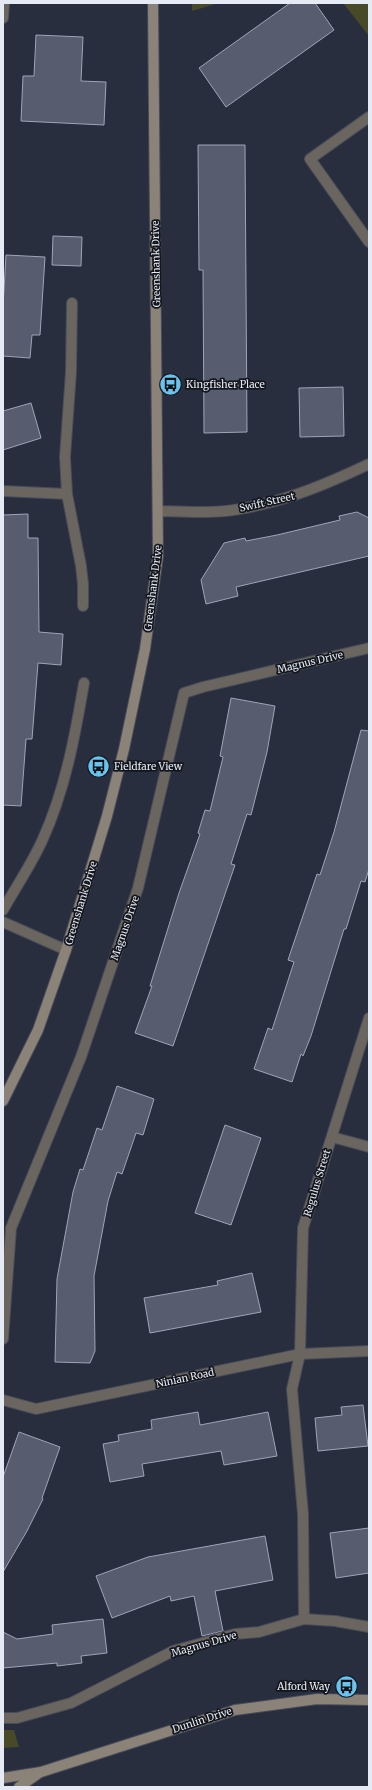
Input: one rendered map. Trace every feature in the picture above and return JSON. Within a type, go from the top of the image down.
[{"type":"street","points":[[3,18],[4,3]]},
{"type":"street","name":"Greenshank Drive","points":[[3,1101],[38,1030],[66,950],[107,816],[124,749],[145,649],[158,556],[159,511],[153,3]]},
{"type":"street","points":[[369,117],[310,159],[369,242]]},
{"type":"street","points":[[72,303],[71,372],[65,457],[67,494],[81,566],[83,606]]},
{"type":"street","name":"Swift Street","points":[[159,511],[206,512],[244,509],[290,497],[320,486],[369,464]]},
{"type":"street","points":[[3,491],[67,494]]},
{"type":"street","name":"Magnus Drive","points":[[3,1339],[11,1228],[81,1057],[138,888],[184,693],[203,687],[369,648]]},
{"type":"street","points":[[3,910],[42,841],[51,817],[74,742],[84,682]]},
{"type":"street","points":[[3,922],[66,950]]},
{"type":"street","name":"Regulus Street","points":[[304,1619],[303,1514],[292,1389],[300,1354],[303,1228],[369,1018]]},
{"type":"street","points":[[332,1137],[369,1147]]},
{"type":"street","name":"Ninian Road","points":[[3,1400],[36,1409],[300,1354],[369,1351]]},
{"type":"street","name":"Magnus Drive","points":[[3,1718],[17,1718],[71,1703],[173,1651],[235,1634],[259,1632],[304,1619],[335,1621],[369,1626]]},
{"type":"street","name":"Dunlin Drive","points":[[3,1778],[41,1772],[235,1710],[317,1699],[369,1700]]},
{"type":"street","name":"Dunlin Drive","points":[[19,1787],[41,1772]]},
{"type":"green space","points":[[192,3],[219,3],[192,11]]},
{"type":"green space","points":[[343,3],[369,3],[369,36]]},
{"type":"green space","points":[[3,1730],[14,1730],[19,1747],[3,1748]]},
{"type":"building","points":[[290,3],[315,3],[334,30],[226,107],[199,68]]},
{"type":"building","points":[[36,35],[83,37],[81,81],[106,82],[104,125],[21,121],[23,76],[34,76]]},
{"type":"building","points":[[198,145],[245,145],[247,432],[204,433],[203,270],[199,270]]},
{"type":"building","points":[[53,236],[82,237],[81,266],[52,265]]},
{"type":"building","points":[[6,255],[45,257],[40,335],[32,335],[30,358],[3,356],[3,307]]},
{"type":"building","points":[[343,387],[344,436],[300,437],[299,388]]},
{"type":"building","points":[[31,403],[41,438],[3,450],[3,411]]},
{"type":"building","points":[[357,512],[369,518],[369,556],[236,587],[238,596],[206,604],[201,580],[224,543],[245,538],[246,541],[277,535],[340,520],[339,516]]},
{"type":"building","points":[[28,514],[28,538],[38,538],[39,632],[63,634],[61,665],[38,663],[32,739],[26,739],[21,806],[3,805],[3,515]]},
{"type":"building","points":[[231,698],[275,706],[267,752],[251,815],[247,814],[231,864],[235,865],[173,1046],[135,1033],[152,986],[150,986],[179,893],[200,834],[198,833],[205,810],[210,811],[223,757],[220,756]]},
{"type":"building","points":[[361,730],[369,731],[369,869],[365,882],[361,881],[346,929],[344,929],[311,1036],[303,1056],[301,1054],[292,1082],[254,1069],[268,1028],[272,1030],[294,962],[288,960],[317,874],[320,875],[334,832]]},
{"type":"building","points":[[117,1086],[154,1099],[143,1135],[136,1133],[122,1174],[117,1172],[108,1201],[94,1276],[95,1351],[90,1363],[55,1362],[57,1279],[73,1192],[80,1169],[83,1170],[97,1128],[102,1130]]},
{"type":"building","points":[[225,1125],[261,1138],[231,1225],[195,1213]]},
{"type":"building","points":[[252,1273],[261,1312],[150,1333],[144,1298],[218,1285],[217,1281]]},
{"type":"building","points":[[363,1405],[368,1446],[318,1451],[315,1418],[342,1415],[341,1407]]},
{"type":"building","points":[[198,1412],[200,1425],[268,1412],[277,1456],[224,1465],[221,1451],[142,1464],[144,1476],[110,1482],[103,1444],[119,1441],[118,1435],[152,1429],[151,1420]]},
{"type":"building","points":[[19,1432],[60,1447],[42,1498],[43,1499],[27,1531],[3,1572],[3,1477]]},
{"type":"building","points":[[369,1528],[369,1573],[336,1578],[330,1533]]},
{"type":"building","points":[[265,1536],[273,1580],[215,1591],[223,1631],[202,1636],[194,1596],[171,1601],[170,1596],[112,1618],[96,1576],[148,1557]]},
{"type":"building","points":[[103,1619],[107,1653],[81,1656],[82,1663],[57,1666],[57,1663],[3,1668],[3,1632],[17,1639],[53,1634],[52,1625]]},
{"type":"place","name":"Kingfisher Place","points":[[171,384]]},
{"type":"place","name":"Fieldfare View","points":[[98,766]]},
{"type":"place","name":"Alford Way","points":[[346,1686]]}]
